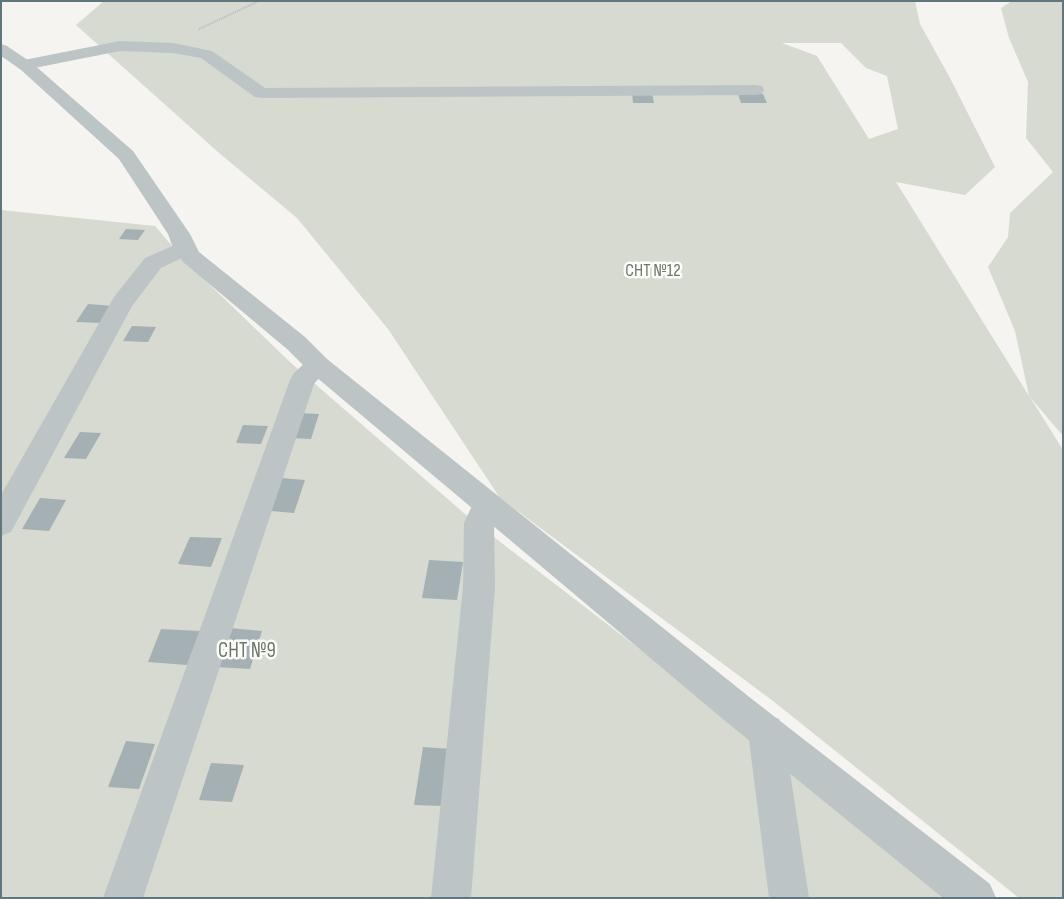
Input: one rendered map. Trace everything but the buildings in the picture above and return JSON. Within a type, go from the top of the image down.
[{"type":"street","points":[[24,65],[120,46],[173,48],[206,54],[261,93],[756,90]]},
{"type":"street","points":[[1,49],[24,65],[126,155],[179,234],[184,248],[191,257],[296,343],[318,365],[766,732],[976,898]]},
{"type":"street","points":[[1,523],[122,302],[153,263],[184,248]]},
{"type":"street","points":[[123,898],[303,380],[318,365]]},
{"type":"street","points":[[451,898],[479,587],[479,523],[487,504]]},
{"type":"street","points":[[766,732],[789,898]]},
{"type":"green space","name":"СНТ №12","points":[[104,1],[915,1],[920,24],[949,76],[995,167],[965,195],[896,182],[1029,396],[1015,331],[988,267],[1008,237],[1010,213],[1053,172],[1026,138],[1028,82],[1009,38],[1001,8],[1012,1],[1063,1],[1063,436],[1030,397],[1063,450],[1063,898],[1019,898],[773,701],[500,498],[388,329],[297,218],[218,152],[76,25]],"holes":[[[782,43],[841,43],[866,68],[887,76],[898,129],[869,139],[817,56]]]},
{"type":"green space","name":"СНТ №9","points":[[1,210],[155,226],[185,261],[291,363],[473,521],[749,733],[948,898],[1,898]]}]
